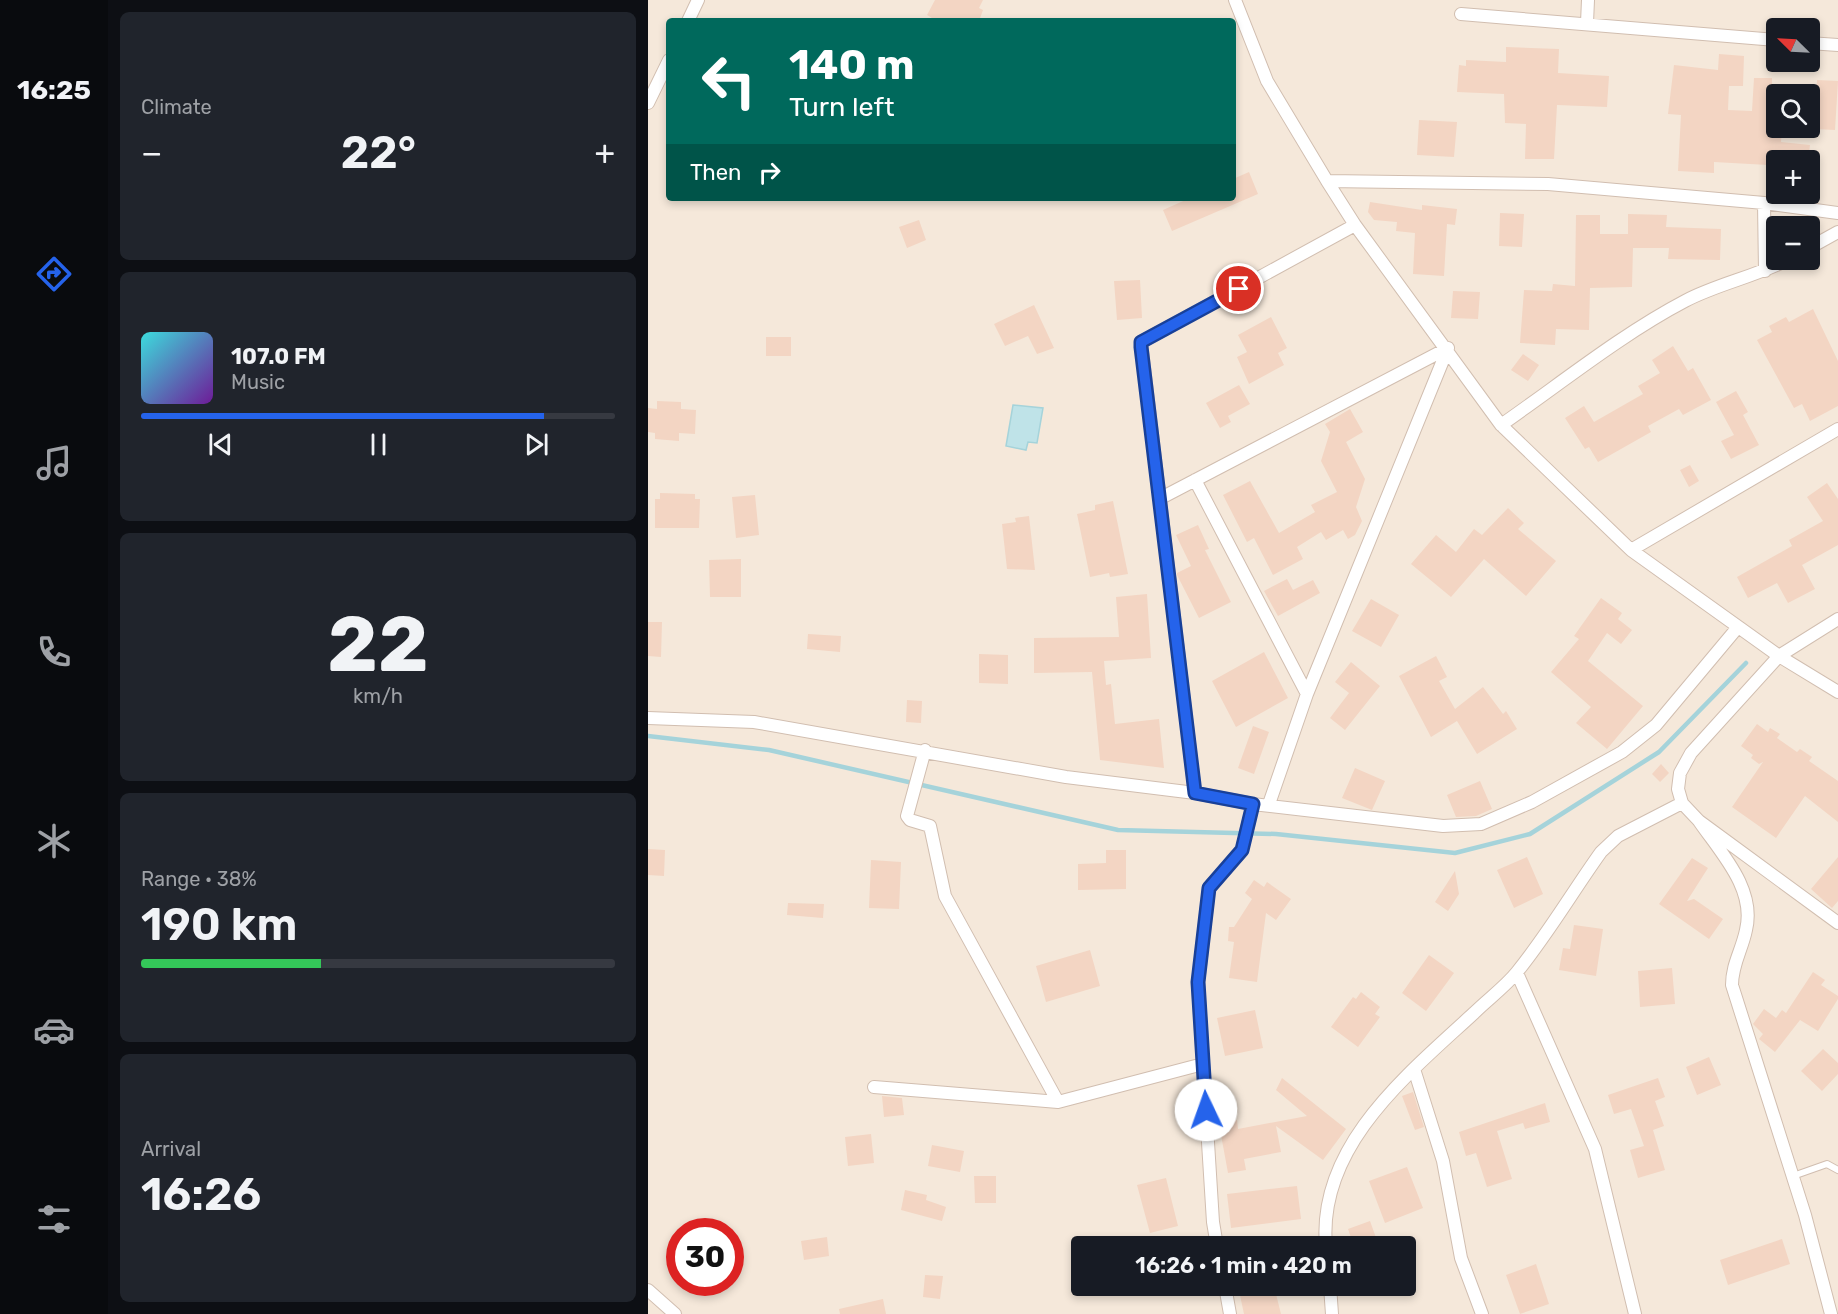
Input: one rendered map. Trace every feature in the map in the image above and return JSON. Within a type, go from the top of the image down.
[{"type":"street","points":[[689,18],[698,0]]},
{"type":"street","points":[[1234,0],[1267,81],[1327,181],[1355,225],[1448,348],[1501,425],[1631,550],[1779,656],[1838,692]]},
{"type":"street","points":[[1587,23],[1588,0]]},
{"type":"street","points":[[1461,14],[1766,39]]},
{"type":"street","points":[[1820,44],[1838,45]]},
{"type":"street","points":[[648,103],[666,66]]},
{"type":"street","points":[[1327,181],[1548,184],[1764,203],[1838,213]]},
{"type":"street","points":[[1501,425],[1645,325],[1686,300],[1765,271],[1764,203]]},
{"type":"street","points":[[1195,793],[1141,342],[1355,225]]},
{"type":"street","points":[[1820,242],[1838,232]]},
{"type":"street","points":[[1161,498],[1448,348]]},
{"type":"street","points":[[1269,804],[1306,694],[1448,348]]},
{"type":"street","points":[[1631,550],[1838,429]]},
{"type":"street","points":[[1195,480],[1306,694]]},
{"type":"street","points":[[1832,1314],[1793,1176],[1732,985],[1732,968],[1747,929],[1747,907],[1742,885],[1699,821],[1682,803],[1678,789],[1680,773],[1691,753],[1779,656],[1838,619]]},
{"type":"street","points":[[648,718],[754,722],[925,750],[1066,777],[1195,793],[1253,809],[1269,804],[1443,826],[1481,824],[1532,802],[1622,752],[1656,725],[1738,627]]},
{"type":"street","points":[[925,750],[907,816],[910,820],[930,826],[945,896],[1058,1102]]},
{"type":"street","points":[[1325,1236],[1324,1222],[1332,1189],[1343,1158],[1362,1127],[1414,1069],[1516,973],[1601,852],[1618,836],[1682,803]]},
{"type":"street","points":[[1215,1236],[1198,982],[1209,888],[1242,850],[1253,809]]},
{"type":"street","points":[[1699,821],[1838,923]]},
{"type":"street","points":[[1516,973],[1595,1149],[1635,1314]]},
{"type":"street","points":[[874,1087],[1058,1102],[1203,1064]]},
{"type":"street","points":[[1414,1069],[1443,1161],[1461,1258],[1482,1314]]},
{"type":"street","points":[[648,1290],[675,1314]]},
{"type":"street","points":[[1227,1296],[1230,1314]]},
{"type":"street","points":[[1331,1296],[1332,1314]]},
{"type":"lane","points":[[1793,1176],[1827,1164],[1838,1170]]},
{"type":"shaded area","points":[[648,0],[1838,0],[1838,1314],[648,1314]]},
{"type":"water","points":[[1013,405],[1043,408],[1037,443],[1028,442],[1026,450],[1006,446]]},
{"type":"building","points":[[935,0],[983,0],[979,8],[983,10],[980,18],[932,18],[927,15]]},
{"type":"building","points":[[1506,47],[1559,49],[1558,73],[1609,76],[1607,107],[1557,105],[1554,159],[1525,159],[1526,124],[1505,123],[1504,94],[1457,92],[1459,65],[1466,66],[1466,60],[1506,62]]},
{"type":"building","points":[[1719,54],[1744,56],[1743,86],[1729,86],[1728,110],[1752,111],[1754,78],[1772,78],[1772,84],[1766,84],[1766,138],[1781,138],[1781,142],[1810,145],[1809,150],[1766,150],[1766,165],[1714,162],[1714,173],[1678,171],[1681,115],[1668,114],[1674,65],[1718,70]]},
{"type":"building","points":[[1817,80],[1838,81],[1835,130],[1820,129],[1820,84],[1817,84]]},
{"type":"building","points":[[1419,120],[1457,122],[1454,157],[1417,155]]},
{"type":"building","points":[[1249,172],[1258,194],[1172,231],[1163,210],[1183,201],[1236,201],[1236,178]]},
{"type":"building","points":[[1370,202],[1422,210],[1422,205],[1457,209],[1455,225],[1447,224],[1444,276],[1413,274],[1415,233],[1396,231],[1397,222],[1374,220],[1368,212]]},
{"type":"building","points":[[1500,213],[1524,214],[1522,247],[1499,246]]},
{"type":"building","points":[[1628,214],[1667,215],[1666,227],[1721,229],[1720,260],[1668,259],[1669,248],[1633,248],[1632,287],[1590,288],[1589,330],[1556,329],[1555,345],[1520,343],[1524,290],[1552,291],[1553,284],[1575,286],[1576,215],[1600,215],[1600,234],[1628,234]]},
{"type":"building","points":[[919,220],[926,240],[907,248],[899,227]]},
{"type":"building","points":[[1140,280],[1142,318],[1117,320],[1114,281]]},
{"type":"building","points":[[1453,291],[1480,292],[1478,319],[1451,318]]},
{"type":"building","points":[[1034,305],[1054,348],[1037,354],[1028,336],[1005,346],[994,324]]},
{"type":"building","points":[[1813,309],[1838,361],[1838,406],[1810,421],[1802,404],[1794,408],[1757,340],[1772,332],[1769,326],[1786,317],[1789,322]]},
{"type":"building","points":[[1271,317],[1287,348],[1278,353],[1284,365],[1249,384],[1237,357],[1247,352],[1238,335]]},
{"type":"building","points":[[766,337],[791,337],[791,356],[766,356]]},
{"type":"building","points":[[1673,346],[1688,371],[1693,368],[1711,400],[1683,415],[1679,409],[1648,426],[1651,432],[1598,462],[1589,447],[1585,449],[1565,418],[1584,406],[1594,422],[1643,394],[1638,386],[1660,373],[1652,360]]},
{"type":"building","points":[[1523,354],[1539,365],[1528,381],[1511,370]]},
{"type":"building","points":[[1239,385],[1250,404],[1228,416],[1231,422],[1220,428],[1206,403]]},
{"type":"building","points":[[1736,391],[1748,412],[1743,415],[1759,445],[1731,459],[1721,441],[1734,435],[1716,402]]},
{"type":"building","points":[[657,401],[681,402],[681,409],[696,410],[695,434],[679,433],[679,441],[655,439],[655,433],[648,432],[648,408],[657,409]]},
{"type":"building","points":[[1350,409],[1363,432],[1346,442],[1365,479],[1356,507],[1362,521],[1355,535],[1348,539],[1343,530],[1326,540],[1321,532],[1297,547],[1303,559],[1273,575],[1254,538],[1247,542],[1223,495],[1250,481],[1279,533],[1315,512],[1311,505],[1337,492],[1321,461],[1330,432],[1325,424]]},
{"type":"building","points":[[1690,465],[1699,481],[1689,487],[1680,470]]},
{"type":"building","points":[[1827,483],[1838,499],[1838,545],[1802,565],[1815,589],[1788,603],[1777,583],[1748,598],[1737,577],[1792,546],[1789,540],[1823,521],[1807,497]]},
{"type":"building","points":[[660,493],[695,494],[695,499],[700,499],[699,528],[655,528],[655,499],[660,499]]},
{"type":"building","points":[[755,495],[759,535],[736,538],[732,497]]},
{"type":"building","points":[[1113,501],[1128,574],[1110,577],[1109,573],[1090,577],[1077,514],[1095,510],[1095,505]]},
{"type":"building","points":[[1508,508],[1524,523],[1518,529],[1556,561],[1526,596],[1484,559],[1451,597],[1411,564],[1436,535],[1456,552],[1474,529],[1482,535]]},
{"type":"building","points":[[1029,516],[1035,570],[1007,569],[1002,524],[1016,522],[1015,518]]},
{"type":"building","points":[[1198,525],[1209,549],[1205,550],[1231,602],[1199,618],[1177,575],[1191,566],[1176,535]]},
{"type":"building","points":[[741,559],[741,597],[710,597],[709,560]]},
{"type":"building","points":[[1287,579],[1293,590],[1313,580],[1320,593],[1278,616],[1264,591]]},
{"type":"building","points":[[1147,594],[1151,658],[1104,661],[1106,685],[1111,684],[1115,724],[1159,719],[1164,768],[1100,760],[1092,672],[1034,673],[1034,638],[1119,637],[1116,597]]},
{"type":"building","points":[[1601,598],[1622,613],[1618,619],[1632,630],[1621,644],[1607,633],[1588,661],[1643,706],[1607,749],[1576,723],[1591,707],[1551,672],[1579,639],[1574,636]]},
{"type":"building","points":[[1371,599],[1399,615],[1381,647],[1352,631]]},
{"type":"building","points":[[648,622],[662,622],[661,657],[648,656]]},
{"type":"building","points":[[808,634],[841,636],[840,652],[807,649]]},
{"type":"building","points":[[1264,652],[1288,698],[1236,727],[1212,681]]},
{"type":"building","points":[[979,654],[1008,655],[1008,684],[979,683]]},
{"type":"building","points":[[1436,656],[1447,677],[1439,681],[1455,709],[1483,687],[1503,714],[1506,711],[1517,729],[1477,754],[1457,721],[1431,737],[1399,676]]},
{"type":"building","points":[[1351,662],[1380,686],[1345,730],[1330,718],[1349,693],[1335,682]]},
{"type":"building","points":[[907,700],[922,701],[921,723],[906,722]]},
{"type":"building","points":[[1757,724],[1768,732],[1770,728],[1780,734],[1777,738],[1797,752],[1800,749],[1812,757],[1809,761],[1838,781],[1838,822],[1805,796],[1776,838],[1732,807],[1763,762],[1759,764],[1751,758],[1753,755],[1741,746]]},
{"type":"building","points":[[1253,726],[1269,732],[1254,774],[1238,768]]},
{"type":"building","points":[[1661,764],[1669,773],[1660,782],[1652,774]]},
{"type":"building","points":[[1355,768],[1385,781],[1372,810],[1342,798]]},
{"type":"building","points":[[1480,781],[1492,809],[1476,816],[1456,817],[1447,795]]},
{"type":"building","points":[[648,849],[665,850],[664,876],[648,875]]},
{"type":"building","points":[[1106,850],[1126,850],[1126,889],[1078,890],[1078,864],[1106,863]]},
{"type":"building","points":[[1527,857],[1543,894],[1514,908],[1497,870]]},
{"type":"building","points":[[1838,857],[1838,901],[1832,908],[1811,889]]},
{"type":"building","points":[[1692,858],[1708,868],[1687,901],[1694,899],[1723,919],[1709,939],[1659,904]]},
{"type":"building","points":[[871,860],[901,862],[899,909],[869,908]]},
{"type":"building","points":[[1455,871],[1459,894],[1448,911],[1435,902]]},
{"type":"building","points":[[1254,880],[1264,887],[1267,882],[1291,899],[1276,920],[1266,913],[1257,982],[1229,978],[1234,942],[1228,941],[1229,927],[1234,927],[1252,899],[1245,893]]},
{"type":"building","points":[[788,903],[824,904],[823,918],[787,915]]},
{"type":"building","points":[[1574,925],[1603,929],[1596,976],[1559,970],[1563,948],[1570,949]]},
{"type":"building","points":[[1090,950],[1100,986],[1046,1002],[1036,966]]},
{"type":"building","points":[[1429,955],[1454,973],[1426,1011],[1402,993]]},
{"type":"building","points":[[1672,968],[1675,1004],[1640,1007],[1638,971]]},
{"type":"building","points":[[1813,972],[1825,980],[1821,985],[1838,996],[1838,999],[1818,1031],[1800,1020],[1775,1052],[1759,1039],[1763,1034],[1753,1024],[1764,1009],[1776,1018],[1782,1010],[1786,1013]]},
{"type":"building","points":[[1361,992],[1380,1007],[1375,1014],[1380,1017],[1358,1047],[1331,1027],[1353,997],[1356,999]]},
{"type":"building","points":[[1255,1010],[1263,1048],[1225,1056],[1217,1018]]},
{"type":"building","points":[[1823,1049],[1838,1063],[1838,1074],[1822,1091],[1801,1071]]},
{"type":"building","points":[[1709,1057],[1721,1085],[1697,1095],[1686,1067]]},
{"type":"building","points":[[1282,1078],[1346,1129],[1323,1160],[1276,1126],[1281,1152],[1244,1159],[1246,1170],[1228,1173],[1219,1124],[1237,1120],[1238,1129],[1307,1116],[1276,1090]]},
{"type":"building","points":[[1658,1078],[1665,1097],[1655,1101],[1664,1126],[1653,1130],[1665,1170],[1638,1178],[1630,1150],[1644,1146],[1631,1109],[1614,1114],[1608,1095]]},
{"type":"building","points":[[1413,1092],[1424,1127],[1415,1130],[1402,1096]]},
{"type":"building","points":[[882,1096],[902,1098],[904,1115],[884,1117]]},
{"type":"building","points":[[1545,1103],[1550,1122],[1525,1129],[1523,1123],[1497,1131],[1512,1179],[1487,1187],[1476,1153],[1466,1156],[1459,1132]]},
{"type":"building","points":[[871,1134],[874,1163],[848,1166],[845,1137]]},
{"type":"building","points":[[932,1145],[964,1151],[960,1172],[928,1166]]},
{"type":"building","points":[[1407,1167],[1423,1208],[1385,1223],[1369,1181]]},
{"type":"building","points":[[974,1176],[996,1176],[996,1203],[975,1203]]},
{"type":"building","points":[[1166,1178],[1178,1226],[1150,1233],[1137,1185]]},
{"type":"building","points":[[1297,1186],[1301,1219],[1231,1228],[1227,1194]]},
{"type":"building","points":[[905,1190],[927,1195],[926,1200],[946,1207],[942,1221],[901,1210]]},
{"type":"building","points":[[1370,1221],[1375,1236],[1350,1236],[1348,1229]]},
{"type":"building","points":[[827,1237],[829,1256],[804,1260],[801,1241]]},
{"type":"building","points":[[1782,1239],[1790,1264],[1728,1285],[1720,1260]]},
{"type":"building","points":[[1536,1264],[1549,1304],[1520,1314],[1506,1275]]},
{"type":"building","points":[[925,1275],[943,1276],[940,1299],[923,1297]]},
{"type":"building","points":[[1240,1296],[1276,1296],[1281,1314],[1244,1314]]},
{"type":"building","points":[[883,1299],[886,1314],[840,1314],[839,1309]]},
{"type":"waterway","points":[[648,736],[769,750],[1118,830],[1276,834],[1455,853],[1530,834],[1659,752],[1746,663]]},
{"type":"route","points":[[1206,1110],[1198,982],[1209,888],[1242,850],[1253,814],[1253,804],[1195,793],[1141,342],[1239,289]]}]
